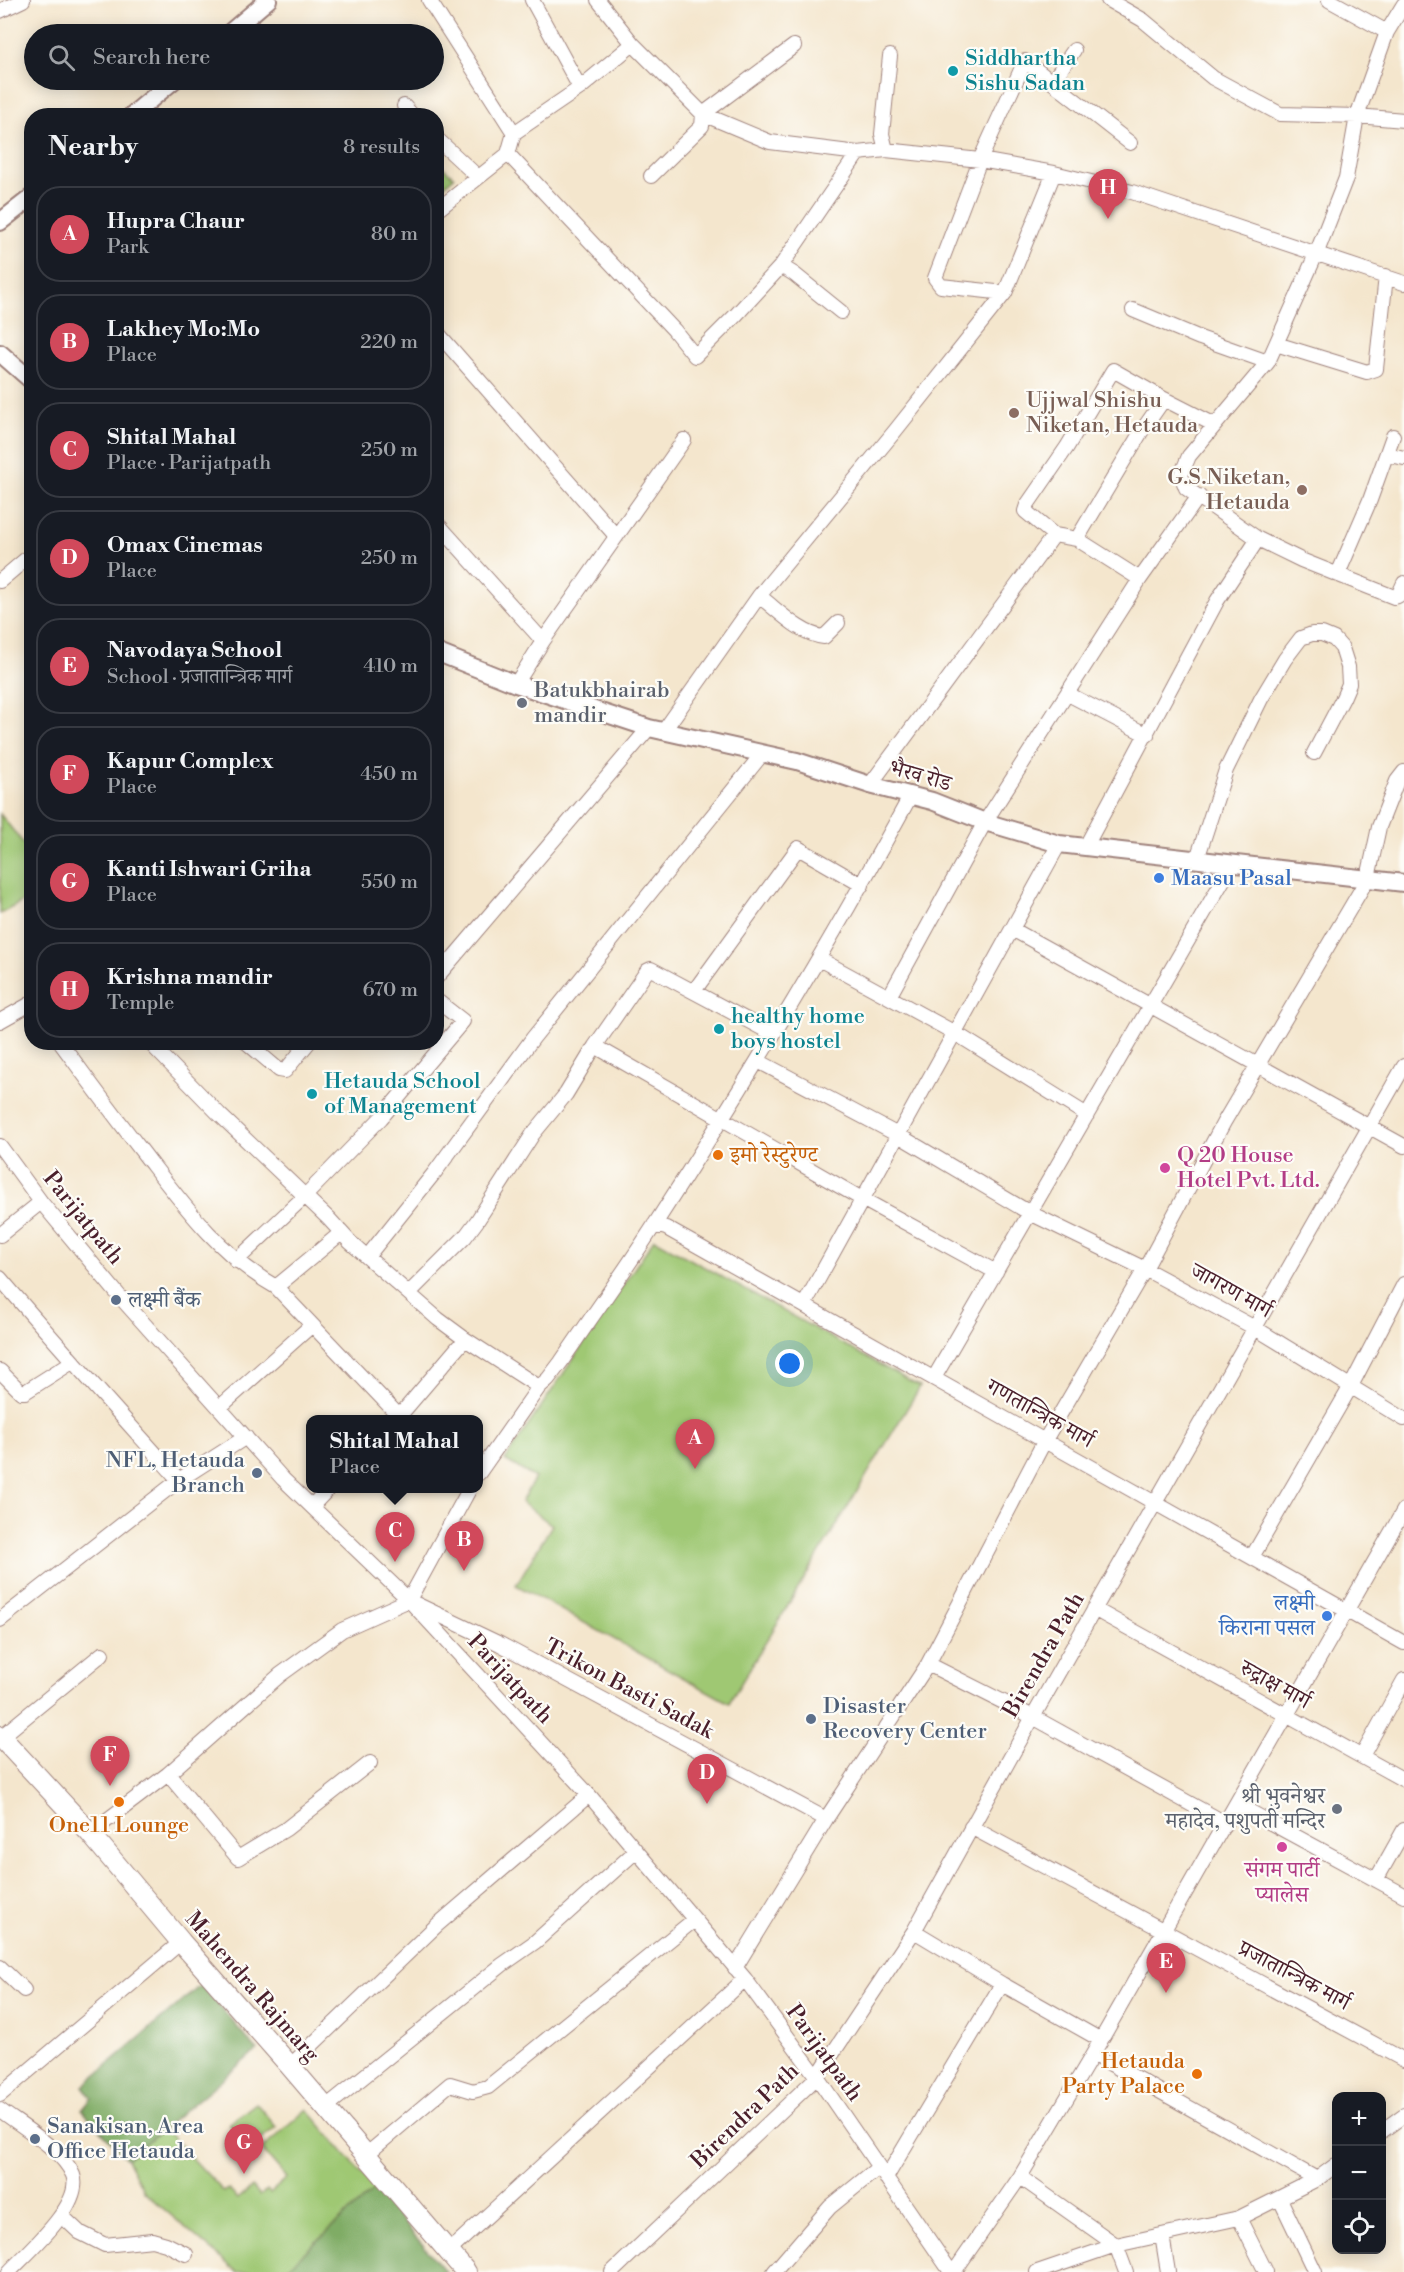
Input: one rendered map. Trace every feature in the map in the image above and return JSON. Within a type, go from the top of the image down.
[{"type":"highway","name":"Mahendra Rajmarg","points":[[0,1736],[90,1833],[466,2272]]},
{"type":"main road","points":[[240,24],[268,0]]},
{"type":"main road","points":[[141,108],[162,90]]},
{"type":"main road","points":[[0,222],[24,203]]},
{"type":"main road","points":[[0,353],[24,374]]},
{"type":"main road","name":"भैरव रोड","points":[[444,655],[516,684],[656,730],[797,761],[870,785],[932,801],[985,822],[1059,844],[1404,883]]},
{"type":"street","points":[[0,11],[23,0]]},
{"type":"street","points":[[429,0],[514,133]]},
{"type":"street","points":[[532,0],[580,88]]},
{"type":"street","points":[[598,0],[633,44],[703,114],[770,142],[858,153],[886,150],[980,160],[1054,173],[1132,192],[1404,283]]},
{"type":"street","points":[[1108,0],[1143,20],[1213,78],[1280,114],[1404,120]]},
{"type":"street","points":[[1329,0],[1388,32]]},
{"type":"street","points":[[1404,4],[1388,32],[1357,116],[1346,178],[1317,252],[1268,362],[1189,456],[1181,475],[1186,488],[1258,539],[1301,560],[1394,597],[1398,596],[1404,583]]},
{"type":"street","points":[[444,205],[508,154],[514,133],[580,88],[633,44]]},
{"type":"street","points":[[651,176],[702,126],[703,114],[794,46]]},
{"type":"street","points":[[1052,82],[1074,50]]},
{"type":"street","points":[[886,150],[882,134],[890,56]]},
{"type":"street","points":[[1005,293],[941,286],[935,278],[980,160],[1025,61],[1130,143]]},
{"type":"street","points":[[444,145],[478,177]]},
{"type":"street","points":[[508,154],[674,330],[695,356],[781,266],[858,153]]},
{"type":"street","points":[[444,969],[656,730],[759,597],[910,414],[1005,293],[1054,173]]},
{"type":"street","points":[[781,266],[841,312]]},
{"type":"street","points":[[1276,344],[1367,372],[1376,369],[1386,276]]},
{"type":"street","points":[[1134,310],[1200,338],[1268,362]]},
{"type":"street","points":[[444,340],[616,536]]},
{"type":"street","points":[[1140,579],[1077,539],[1054,535],[1025,511],[1027,505],[1067,447],[1113,370],[1215,425]]},
{"type":"street","points":[[1077,539],[1141,432],[1164,399]]},
{"type":"street","points":[[1338,574],[1370,500],[1393,436]]},
{"type":"street","points":[[516,684],[543,641],[684,440]]},
{"type":"street","points":[[1387,453],[1404,458]]},
{"type":"street","points":[[889,997],[985,822],[1140,579],[1199,496]]},
{"type":"street","points":[[444,531],[543,641]]},
{"type":"street","points":[[870,785],[1054,535]]},
{"type":"street","points":[[1086,846],[1217,602],[1258,539]]},
{"type":"street","points":[[0,581],[24,564]]},
{"type":"street","points":[[759,597],[807,632],[817,636],[824,637],[838,623]]},
{"type":"street","points":[[1197,859],[1226,770],[1261,699],[1285,658],[1300,638],[1322,634],[1334,639],[1342,648],[1348,667],[1349,684],[1314,753]]},
{"type":"street","points":[[1068,693],[1147,735]]},
{"type":"street","points":[[367,1257],[435,1172],[533,1038],[763,753]]},
{"type":"street","points":[[735,1968],[826,1819],[928,1664],[1045,1440],[1145,1269],[1224,1122],[1368,878],[1379,827],[1397,781],[1404,772]]},
{"type":"street","points":[[483,1467],[539,1387],[561,1362],[654,1226],[758,1061],[862,885],[910,795]]},
{"type":"street","points":[[804,1305],[1059,844]]},
{"type":"street","points":[[694,991],[798,848],[862,885]]},
{"type":"street","points":[[934,1378],[1233,863]]},
{"type":"street","points":[[1012,929],[1404,1146]]},
{"type":"street","points":[[819,958],[955,1033],[1087,1114]]},
{"type":"street","points":[[410,1293],[465,1237],[477,1221],[533,1134],[566,1094],[595,1046],[647,971],[651,969],[772,1034]]},
{"type":"street","points":[[444,1006],[463,1020],[444,1043]]},
{"type":"street","points":[[0,1021],[24,1007]]},
{"type":"street","points":[[595,1046],[862,1199],[996,1272]]},
{"type":"street","points":[[66,1050],[200,1225],[236,1261],[254,1275],[276,1287],[395,1415]]},
{"type":"street","points":[[157,1050],[219,1114],[367,1257],[438,1319],[539,1387]]},
{"type":"street","points":[[255,1050],[279,1070],[285,1071],[302,1050]]},
{"type":"street","points":[[236,1261],[305,1196],[381,1118],[438,1050]]},
{"type":"street","name":"जागरण मार्ग","points":[[758,1061],[898,1135],[1030,1213],[1145,1269],[1255,1328],[1404,1419]]},
{"type":"street","name":"Birendra Path","points":[[612,2272],[817,2077],[914,1931],[1094,1609],[1404,1066]]},
{"type":"street","name":"Parijatpath","points":[[0,1146],[41,1202],[121,1298],[283,1479],[409,1600],[589,1795],[745,1979],[817,2077],[953,2272]]},
{"type":"street","points":[[0,1235],[41,1202]]},
{"type":"street","name":"गणतान्त्रिक मार्ग","points":[[654,1226],[666,1228],[1404,1643]]},
{"type":"street","points":[[276,1287],[341,1233]]},
{"type":"street","points":[[0,1278],[72,1362],[179,1480]]},
{"type":"street","points":[[1252,1557],[1351,1386],[1404,1284]]},
{"type":"street","points":[[220,1407],[312,1325]]},
{"type":"street","points":[[401,1415],[465,1339]]},
{"type":"street","points":[[0,1371],[21,1392],[25,1392],[72,1362]]},
{"type":"street","points":[[0,1620],[179,1480],[246,1437]]},
{"type":"street","points":[[312,1506],[324,1493]]},
{"type":"street","points":[[90,1833],[168,1774],[280,1675],[342,1630],[409,1600],[467,1493]]},
{"type":"street","points":[[953,2272],[1020,2177],[1094,2054],[1404,1510]]},
{"type":"street","name":"Trikon Basti Sadak","points":[[409,1600],[510,1650],[826,1819]]},
{"type":"street","name":"रुद्राक्ष मार्ग","points":[[1094,1609],[1404,1780]]},
{"type":"street","points":[[0,1736],[102,1654]]},
{"type":"street","points":[[928,1664],[1033,1717],[1225,1823]]},
{"type":"street","points":[[1362,1756],[1404,1680]]},
{"type":"street","points":[[168,1774],[238,1858],[286,1829],[370,1763]]},
{"type":"street","points":[[290,2066],[436,1926],[589,1795]]},
{"type":"street","points":[[1236,1804],[1404,1895]]},
{"type":"street","name":"प्रजातान्त्रिक मार्ग","points":[[971,1827],[1404,2060]]},
{"type":"street","points":[[1376,1880],[1404,1830]]},
{"type":"street","points":[[326,2108],[502,1965],[535,1942],[635,1852]]},
{"type":"street","points":[[366,2155],[450,2084],[473,2091],[488,2087],[694,1920]]},
{"type":"street","points":[[914,1931],[1101,2040]]},
{"type":"street","points":[[0,2095],[181,1942]]},
{"type":"street","points":[[0,1967],[24,1990]]},
{"type":"street","points":[[448,2252],[745,1979]]},
{"type":"street","points":[[774,2272],[830,2207],[882,2173],[1002,1984]]},
{"type":"street","points":[[1094,2054],[1317,2179]]},
{"type":"street","points":[[0,2110],[54,2151],[73,2175],[75,2187],[62,2216],[9,2272]]},
{"type":"street","points":[[1386,2129],[1404,2115]]},
{"type":"street","points":[[1037,2272],[1116,2246],[1239,2218],[1280,2199],[1332,2168]]},
{"type":"street","points":[[1020,2177],[1116,2246],[1126,2272]]},
{"type":"street","points":[[1280,2199],[1315,2272]]},
{"type":"street","points":[[62,2216],[79,2232],[105,2245],[152,2240],[186,2254]]},
{"type":"street","points":[[1239,2218],[1266,2272]]},
{"type":"street","points":[[1162,2235],[1168,2272]]},
{"type":"green space","points":[[444,168],[454,177],[444,186]]},
{"type":"green space","points":[[0,814],[24,844],[24,901],[0,914]]},
{"type":"green space","points":[[654,1239],[920,1387],[729,1703],[516,1585],[552,1525],[521,1502],[535,1478],[505,1460]]},
{"type":"green space","points":[[201,1985],[257,2050],[127,2159],[82,2110],[92,2098],[83,2086]]},
{"type":"green space","points":[[256,2103],[276,2127],[261,2140],[248,2131],[238,2136],[229,2124]]},
{"type":"green space","points":[[307,2109],[375,2189],[283,2272],[237,2272],[144,2192],[127,2159],[164,2128],[224,2192],[228,2189],[238,2199],[252,2187],[260,2196],[267,2190],[270,2193],[287,2178],[262,2149]]},
{"type":"green space","points":[[375,2189],[446,2272],[283,2272]]},
{"type":"place","name":"Siddhartha Sishu Sadan","points":[[953,71]]},
{"type":"place","name":"Krishna mandir","points":[[1108,219]]},
{"type":"place","name":"Ujjwal Shishu Niketan, Hetauda","points":[[1014,413]]},
{"type":"place","name":"G.S.Niketan, Hetauda","points":[[1302,490]]},
{"type":"place","name":"Batukbhairab mandir","points":[[522,703]]},
{"type":"place","name":"Maasu Pasal","points":[[1159,878]]},
{"type":"place","name":"healthy home boys hostel","points":[[719,1029]]},
{"type":"place","name":"Hetauda School of Management","points":[[312,1094]]},
{"type":"place","name":"इमो रेस्टुरेण्ट","points":[[718,1155]]},
{"type":"place","name":"Q 20 House Hotel Pvt. Ltd.","points":[[1165,1168]]},
{"type":"place","name":"लक्ष्मी बैंक","points":[[116,1300]]},
{"type":"place","name":"Hupra Chaur","points":[[695,1469]]},
{"type":"place","name":"NFL, Hetauda Branch","points":[[257,1473]]},
{"type":"place","name":"Shital Mahal","points":[[395,1562]]},
{"type":"place","name":"Lakhey Mo:Mo","points":[[464,1571]]},
{"type":"place","name":"लक्ष्मी किराना पसल","points":[[1327,1616]]},
{"type":"place","name":"Disaster Recovery Center","points":[[811,1719]]},
{"type":"place","name":"Kapur Complex","points":[[110,1786]]},
{"type":"place","name":"One11 Lounge","points":[[119,1802]]},
{"type":"place","name":"Omax Cinemas","points":[[707,1804]]},
{"type":"place","name":"श्री भुवनेश्वर महादेव, पशुपती मन्दिर","points":[[1337,1809]]},
{"type":"place","name":"संगम पार्टी प्यालेस","points":[[1282,1847]]},
{"type":"place","name":"Navodaya School","points":[[1166,1993]]},
{"type":"place","name":"Hetauda Party Palace","points":[[1197,2074]]},
{"type":"place","name":"Sanakisan, Area Office Hetauda","points":[[35,2139]]},
{"type":"place","name":"Kanti Ishwari Griha","points":[[244,2174]]}]
